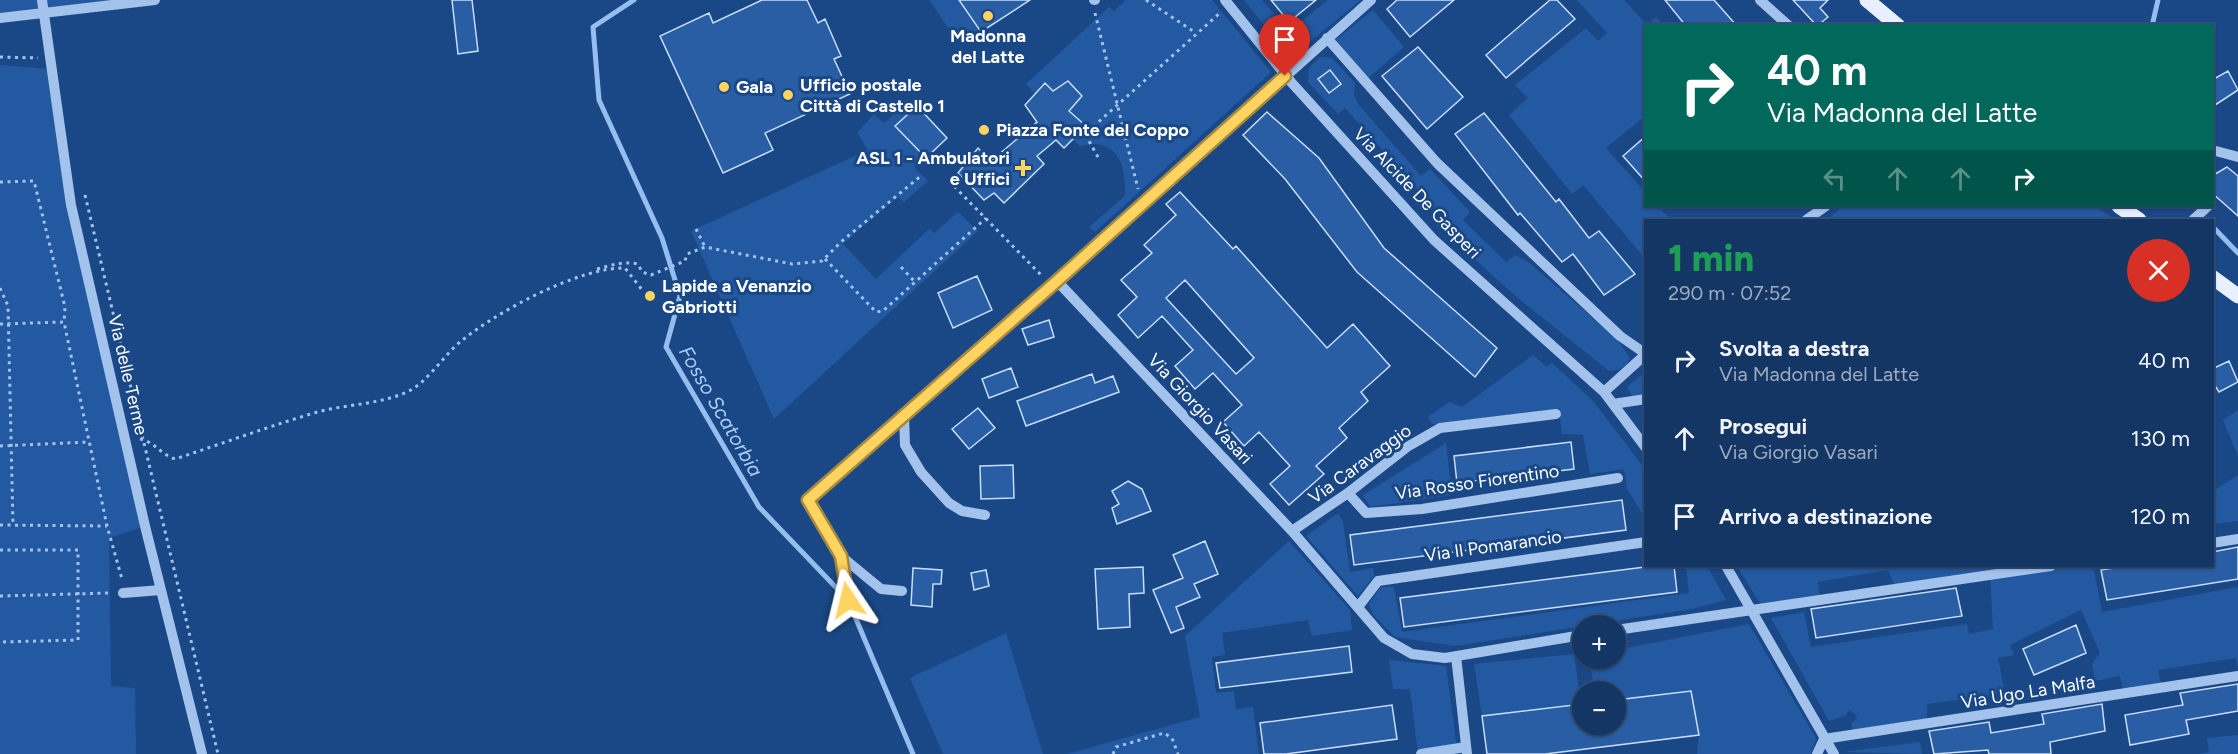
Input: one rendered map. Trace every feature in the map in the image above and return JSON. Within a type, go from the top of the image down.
[{"type":"main road","points":[[1866,0],[1896,24]]},
{"type":"main road","points":[[2120,207],[2138,219]]},
{"type":"main road","points":[[2214,278],[2238,296]]},
{"type":"street","name":"Via delle Terme","points":[[42,0],[71,205],[161,590],[202,754]]},
{"type":"street","points":[[0,18],[155,0]]},
{"type":"street","points":[[902,591],[881,589],[841,556],[808,500],[1371,0]]},
{"type":"street","points":[[1760,0],[1787,24]]},
{"type":"street","name":"Via Alcide De Gasperi","points":[[1227,2],[1285,76],[1434,240],[1604,392],[1644,445]]},
{"type":"street","points":[[1327,38],[1437,163],[1620,336],[1644,353]]},
{"type":"street","points":[[2214,151],[2238,157]]},
{"type":"street","points":[[1807,219],[1825,207]]},
{"type":"street","points":[[2194,219],[2207,207]]},
{"type":"street","name":"Via Giorgio Vasari","points":[[1057,281],[1292,531],[1384,638],[1412,654],[1445,658],[1572,638]]},
{"type":"street","points":[[1604,392],[1644,356]]},
{"type":"street","points":[[1613,404],[1644,399]]},
{"type":"street","name":"Via Caravaggio","points":[[1292,531],[1348,494],[1407,447],[1440,428],[1556,414]]},
{"type":"street","points":[[904,416],[905,445],[921,472],[949,503],[962,511],[985,515]]},
{"type":"street","name":"Via Rosso Fiorentino","points":[[1348,494],[1366,513],[1422,509],[1618,478]]},
{"type":"street","points":[[2214,543],[2238,539]]},
{"type":"street","name":"Via Il Pomarancio","points":[[1358,607],[1378,581],[1395,577],[1644,542]]},
{"type":"street","points":[[841,556],[848,600]]},
{"type":"street","points":[[1727,567],[1753,609],[1834,754]]},
{"type":"street","points":[[1626,628],[2044,567]]},
{"type":"street","points":[[123,593],[161,590]]},
{"type":"street","points":[[1421,754],[1467,751],[1456,656]]},
{"type":"street","name":"Via Ugo La Malfa","points":[[1824,739],[2238,676]]},
{"type":"street","points":[[1817,754],[1824,739]]},
{"type":"path","points":[[1146,0],[1196,33]]},
{"type":"path","points":[[1098,157],[1085,134],[1219,14],[1227,2]]},
{"type":"path","points":[[1213,7],[1226,23]]},
{"type":"path","points":[[1095,13],[1139,193],[1148,185]]},
{"type":"path","points":[[0,57],[49,59]]},
{"type":"path","points":[[126,438],[152,441],[164,455],[175,459],[315,413],[388,399],[410,391],[460,342],[535,295],[617,263],[638,264],[642,272],[651,275],[685,261],[687,254],[705,247],[792,264],[813,264],[825,259],[851,233],[922,175]]},
{"type":"path","points":[[0,182],[34,181],[65,307],[64,322],[123,593],[0,596]]},
{"type":"path","points":[[949,181],[1044,278],[1048,275],[1057,281]]},
{"type":"path","points":[[82,184],[218,754]]},
{"type":"path","points":[[825,259],[876,312],[883,311],[986,218]]},
{"type":"path","points":[[696,229],[705,247]]},
{"type":"path","points":[[592,271],[625,267],[643,291]]},
{"type":"path","points":[[901,267],[916,283]]},
{"type":"path","points":[[0,288],[8,306],[13,525]]},
{"type":"path","points":[[0,324],[64,322]]},
{"type":"path","points":[[0,446],[89,442]]},
{"type":"path","points":[[0,525],[107,526]]},
{"type":"path","points":[[0,550],[78,550],[78,640],[0,642]]},
{"type":"path","points":[[1113,754],[1116,747],[1164,733],[1172,738],[1178,754]]},
{"type":"shaded area","points":[[0,0],[155,0],[0,18]]},
{"type":"shaded area","points":[[929,0],[959,0],[980,32],[960,45]]},
{"type":"shaded area","points":[[1126,0],[1212,0],[1271,72],[1095,232],[1089,227],[1125,196],[1121,163],[1111,149],[1092,144],[1080,146],[1073,140],[1086,125],[1078,119],[1064,117],[1082,96],[1068,81],[1053,91],[1045,83],[1035,94],[1026,84],[1109,7],[1114,11]]},
{"type":"shaded area","points":[[1244,0],[1262,0],[1289,31],[1328,0],[1361,0],[1297,52],[1282,48]]},
{"type":"shaded area","points":[[1577,0],[1624,0],[1646,24],[1644,24],[1644,117],[1606,148],[1644,191],[1644,207],[1659,207],[1670,219],[1644,219],[1643,256],[1583,185],[1572,194],[1509,115],[1528,98],[1515,85],[1586,28],[1598,41],[1607,33]]},
{"type":"shaded area","points":[[1373,10],[1404,47],[1365,81],[1332,43]]},
{"type":"shaded area","points":[[1656,17],[1662,24],[1648,24]]},
{"type":"shaded area","points":[[1320,57],[1332,58],[1355,83],[1354,95],[1358,104],[1421,176],[1430,169],[1470,212],[1463,220],[1506,262],[1515,255],[1527,261],[1617,339],[1630,358],[1627,364],[1609,371],[1519,299],[1435,224],[1442,217],[1345,108],[1338,114],[1308,82],[1309,68]],"holes":[[[1330,70],[1340,84],[1329,93],[1318,79]]]},
{"type":"shaded area","points":[[0,65],[51,69],[71,205],[145,526],[109,538],[111,686],[135,688],[136,754],[0,754]]},
{"type":"shaded area","points":[[910,102],[917,106],[895,126],[926,158],[915,168],[928,181],[904,202],[897,197],[843,244],[876,279],[929,229],[934,233],[958,212],[978,231],[774,419],[691,231],[868,150],[857,133],[874,114],[884,123]]},
{"type":"shaded area","points":[[1842,207],[2096,207],[2114,219],[1828,219]]},
{"type":"shaded area","points":[[1533,355],[1547,367],[1552,363],[1593,401],[1644,468],[1644,516],[1627,489],[1624,469],[1590,474],[1583,435],[1562,434],[1559,409],[1433,424],[1428,417],[1449,402],[1462,407]]},
{"type":"shaded area","points":[[1644,373],[1644,399],[1635,401],[1627,387]]},
{"type":"shaded area","points":[[2238,410],[2238,456],[2223,420]]},
{"type":"shaded area","points":[[1446,443],[1452,495],[1370,507],[1363,495]]},
{"type":"shaded area","points":[[2238,475],[2238,521],[2214,524],[2214,490]]},
{"type":"shaded area","points":[[1338,513],[1343,522],[1350,572],[1373,568],[1374,576],[1358,596],[1306,536]]},
{"type":"shaded area","points":[[1289,541],[1350,610],[1352,630],[1312,636],[1308,620],[1222,633],[1225,655],[1212,657],[1216,693],[1234,691],[1236,709],[1253,707],[1259,754],[1067,754],[1200,717],[1185,636]]},
{"type":"shaded area","points":[[1686,567],[1708,567],[1726,600],[1692,609],[1626,619],[1626,615],[1572,615],[1572,628],[1455,646],[1395,637],[1373,615],[1369,604],[1381,587],[1394,587],[1402,632],[1689,593]]},
{"type":"shaded area","points":[[1738,567],[2093,567],[2102,612],[2238,587],[2238,669],[2236,658],[2158,670],[2162,688],[2124,694],[2120,676],[2095,681],[2092,664],[2100,653],[2081,610],[2010,645],[2014,655],[1998,658],[2005,693],[1927,704],[1927,724],[1854,734],[1851,724],[1858,717],[1850,710],[1845,716],[1829,721],[1771,618],[1804,612],[1811,647],[1967,624],[1969,634],[1993,629],[1990,574],[1895,587],[1888,570],[1818,582],[1820,599],[1763,608]]},
{"type":"shaded area","points":[[1749,624],[1816,738],[1811,754],[1697,754],[1699,735],[1691,692],[1626,699],[1626,681],[1593,681],[1591,669],[1626,669],[1626,648]]},
{"type":"shaded area","points":[[1006,633],[1043,754],[943,754],[910,678]]},
{"type":"shaded area","points":[[1572,654],[1572,669],[1576,669],[1578,681],[1572,681],[1572,705],[1482,716],[1474,664]]},
{"type":"shaded area","points":[[1389,660],[1446,666],[1457,749],[1418,754],[1410,689],[1393,689]]},
{"type":"shaded area","points":[[2238,735],[2238,754],[2199,754],[2209,752],[2207,738]]},
{"type":"shaded area","points":[[1920,742],[1922,754],[1843,752]]},
{"type":"building","points":[[452,0],[472,0],[478,51],[458,54]]},
{"type":"building","points":[[762,0],[807,0],[818,23],[825,19],[841,56],[834,59],[850,94],[765,133],[773,150],[723,173],[660,36],[709,13],[713,23]]},
{"type":"building","name":"Madonna del Latte","points":[[959,0],[1030,0],[981,32]]},
{"type":"building","points":[[1271,0],[1316,0],[1289,22]]},
{"type":"building","points":[[1397,0],[1454,0],[1410,37],[1387,9]]},
{"type":"building","points":[[1550,0],[1557,0],[1575,19],[1506,78],[1486,55]]},
{"type":"building","points":[[1665,0],[1714,0],[1735,24],[1684,24]]},
{"type":"building","points":[[1793,0],[1828,0],[1820,8],[1828,17],[1819,24],[1815,24]]},
{"type":"building","points":[[1418,47],[1463,97],[1427,129],[1382,76]]},
{"type":"building","points":[[1330,70],[1341,84],[1329,93],[1318,79]]},
{"type":"building","points":[[2228,71],[2238,90],[2214,106],[2214,79]]},
{"type":"building","points":[[1068,81],[1082,96],[1069,111],[1086,126],[1064,148],[1056,140],[1037,156],[1044,164],[1004,203],[994,193],[984,200],[958,173],[978,148],[991,161],[1037,122],[1025,105],[1045,83],[1053,91]]},
{"type":"building","points":[[917,106],[947,138],[926,158],[895,126]]},
{"type":"building","points":[[1267,112],[1319,158],[1384,248],[1497,348],[1475,377],[1357,272],[1285,179],[1243,135]]},
{"type":"building","points":[[1484,113],[1556,202],[1559,199],[1589,238],[1599,231],[1635,274],[1604,295],[1573,254],[1562,262],[1520,213],[1518,215],[1455,134]]},
{"type":"building","points":[[1644,138],[1644,180],[1623,156]]},
{"type":"building","points":[[2227,167],[2238,176],[2238,216],[2214,195],[2214,175]]},
{"type":"building","points":[[1180,192],[1233,249],[1236,246],[1327,348],[1353,324],[1390,366],[1361,392],[1368,401],[1339,428],[1347,438],[1316,466],[1324,474],[1289,505],[1270,484],[1290,466],[1259,432],[1244,446],[1223,422],[1242,405],[1213,373],[1195,389],[1175,366],[1193,350],[1162,316],[1138,338],[1118,315],[1137,297],[1121,280],[1152,253],[1144,245],[1176,215],[1166,204]],"holes":[[[1185,280],[1254,358],[1236,374],[1166,298]]]},
{"type":"building","points":[[977,276],[992,310],[953,328],[938,293]]},
{"type":"building","points":[[1049,320],[1054,337],[1028,345],[1022,329]]},
{"type":"building","points":[[2229,361],[2238,382],[2219,392],[2214,384],[2214,368]]},
{"type":"building","points":[[1011,368],[1018,387],[989,398],[982,379]]},
{"type":"building","points":[[1092,374],[1095,383],[1113,376],[1119,392],[1026,426],[1017,401]]},
{"type":"building","points":[[978,408],[995,428],[969,449],[952,429]]},
{"type":"building","points":[[1571,442],[1574,469],[1457,483],[1454,456]]},
{"type":"building","points":[[1013,465],[1014,498],[981,499],[980,466]]},
{"type":"building","points":[[1128,481],[1142,489],[1151,511],[1117,524],[1112,508],[1119,504],[1112,491]]},
{"type":"building","points":[[1622,500],[1626,530],[1354,565],[1350,535]]},
{"type":"building","points":[[1205,541],[1218,574],[1194,584],[1200,597],[1176,607],[1184,628],[1171,633],[1153,590],[1183,578],[1173,555]]},
{"type":"building","points":[[2238,547],[2238,579],[2107,600],[2101,570],[2120,567],[2214,567],[2214,552]]},
{"type":"building","points":[[1143,567],[1144,593],[1129,594],[1130,627],[1098,629],[1095,569]]},
{"type":"building","points":[[1645,567],[1674,567],[1677,592],[1404,627],[1400,598]]},
{"type":"building","points":[[913,568],[942,570],[941,584],[933,584],[932,607],[911,605]]},
{"type":"building","points":[[986,570],[989,586],[974,590],[971,573]]},
{"type":"building","points":[[1956,588],[1962,616],[1816,638],[1811,609]]},
{"type":"building","points":[[2076,625],[2086,653],[2034,675],[2023,649]]},
{"type":"building","points":[[1349,646],[1352,672],[1220,688],[1216,663]]},
{"type":"building","points":[[2238,684],[2238,711],[2186,720],[2189,734],[2130,745],[2125,715],[2183,705],[2180,693]]},
{"type":"building","points":[[1691,691],[1699,735],[1545,754],[1487,754],[1482,716],[1572,705],[1572,735],[1626,735],[1626,699]]},
{"type":"building","points":[[2102,704],[2105,731],[2050,742],[2051,754],[1989,754],[1988,750],[1934,754],[1929,731],[1989,722],[1991,733],[2044,724],[2042,714]]},
{"type":"building","points":[[1392,705],[1397,739],[1286,754],[1264,754],[1260,723]]},
{"type":"waterway","name":"Fosso Scatorbia","points":[[634,0],[593,27],[599,100],[662,238],[680,296],[666,347],[759,507],[848,600],[913,754]]},
{"type":"waterway","points":[[2152,24],[2158,0]]},
{"type":"waterway","points":[[2214,228],[2238,253]]},
{"type":"place","name":"Madonna del Latte","points":[[988,16]]},
{"type":"place","name":"Gala","points":[[724,87]]},
{"type":"place","name":"Ufficio postale Città di Castello 1","points":[[788,95]]},
{"type":"place","name":"Piazza Fonte del Coppo","points":[[984,130]]},
{"type":"place","name":"ASL 1 - Ambulatori e Uffici","points":[[1023,168]]},
{"type":"place","name":"Lapide a Venanzio Gabriotti","points":[[650,296]]},
{"type":"route","points":[[848,600],[841,556],[808,500],[1285,76]]}]
